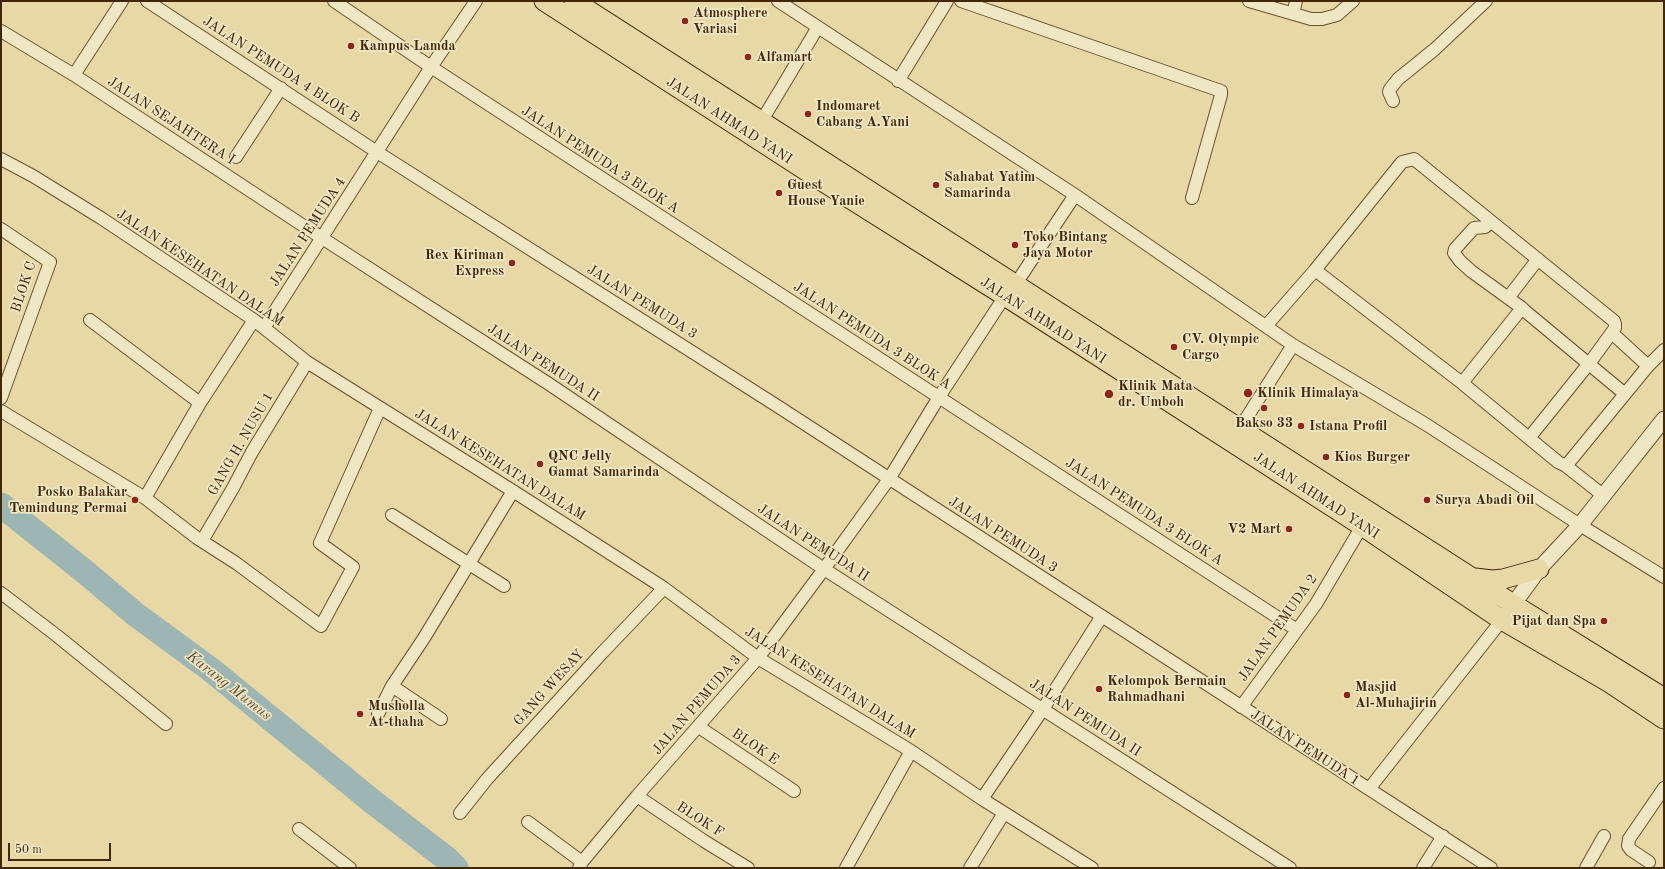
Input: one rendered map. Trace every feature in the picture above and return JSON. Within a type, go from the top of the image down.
[{"type":"main road","name":"JALAN AHMAD YANI","points":[[544,1],[825,183],[1010,290],[1240,428],[1513,604],[1664,698]]},
{"type":"main road","name":"JALAN AHMAD YANI","points":[[574,1],[762,122],[1502,620],[1610,683],[1664,719]]},
{"type":"main road","points":[[1473,577],[1492,580],[1503,579],[1539,570]]},
{"type":"street","points":[[74,75],[122,1]]},
{"type":"street","name":"JALAN PEMUDA 4 BLOK B","points":[[147,1],[282,88],[377,152]]},
{"type":"street","name":"JALAN PEMUDA 3 BLOK A","points":[[334,1],[431,67],[1297,630]]},
{"type":"street","name":"JALAN PEMUDA 4","points":[[264,328],[431,67],[476,1]]},
{"type":"street","points":[[778,1],[898,81],[1075,195],[1293,345],[1427,425],[1580,526],[1664,577]]},
{"type":"street","points":[[898,81],[947,1]]},
{"type":"street","points":[[961,1],[1220,90],[1221,95],[1192,198]]},
{"type":"street","points":[[1248,1],[1311,20],[1337,15],[1353,1]]},
{"type":"street","points":[[1293,14],[1296,1]]},
{"type":"street","points":[[1393,100],[1389,92],[1398,79],[1435,49],[1486,1]]},
{"type":"street","points":[[762,122],[818,27]]},
{"type":"street","name":"JALAN SEJAHTERA I","points":[[1,32],[74,75],[322,238]]},
{"type":"street","points":[[236,157],[282,88]]},
{"type":"street","name":"JALAN PEMUDA 3","points":[[377,152],[765,398],[1102,616]]},
{"type":"street","name":"JALAN KESEHATAN DALAM","points":[[1,159],[33,176],[101,218],[254,320],[307,362],[513,490],[664,588],[758,658],[911,751],[982,799],[1092,868]]},
{"type":"street","points":[[1266,326],[1315,270],[1402,162],[1414,159],[1614,321],[1615,328],[1612,333],[1530,438]]},
{"type":"street","name":"JALAN PEMUDA 3","points":[[580,866],[637,796],[758,658],[824,569],[889,479],[939,397],[1075,195]]},
{"type":"street","points":[[1491,222],[1485,227],[1474,228],[1455,249],[1454,253],[1460,261],[1470,271],[1522,308],[1625,394]]},
{"type":"street","name":"BLOK C","points":[[1,229],[50,262],[1,398]]},
{"type":"street","name":"JALAN PEMUDA II","points":[[322,238],[549,384],[824,569],[1290,868]]},
{"type":"street","points":[[1508,298],[1538,259]]},
{"type":"street","points":[[1315,270],[1462,383],[1558,462],[1566,466],[1604,496]]},
{"type":"street","points":[[1462,383],[1522,308]]},
{"type":"street","points":[[90,320],[200,403]]},
{"type":"street","points":[[145,498],[200,403],[254,320]]},
{"type":"street","points":[[1612,333],[1648,366]]},
{"type":"street","points":[[1240,428],[1293,345]]},
{"type":"street","points":[[1566,466],[1648,366],[1664,350]]},
{"type":"street","name":"GANG H. NUSU 1","points":[[202,541],[252,452],[307,362]]},
{"type":"street","points":[[1,411],[145,498],[202,541],[236,563],[321,626],[353,567],[320,543],[380,408]]},
{"type":"street","name":"JALAN PEMUDA 1","points":[[1369,789],[1502,620],[1539,570],[1580,526],[1664,419]]},
{"type":"street","points":[[378,714],[392,686],[424,638],[513,490]]},
{"type":"street","points":[[392,515],[470,563],[504,586]]},
{"type":"street","name":"JALAN PEMUDA 2","points":[[1241,707],[1316,604],[1362,526]]},
{"type":"street","name":"GANG WESAY","points":[[460,813],[487,779],[576,681],[664,588]]},
{"type":"street","points":[[1,593],[56,635],[166,724]]},
{"type":"street","points":[[982,799],[1043,709],[1102,616],[1241,707]]},
{"type":"street","points":[[392,686],[441,719]]},
{"type":"street","name":"JALAN PEMUDA 1","points":[[1241,707],[1491,868]]},
{"type":"street","name":"BLOK E","points":[[699,727],[794,791]]},
{"type":"street","points":[[846,868],[911,751]]},
{"type":"street","points":[[1649,862],[1631,850],[1628,846],[1629,839],[1664,788]]},
{"type":"street","name":"BLOK F","points":[[637,796],[704,841],[748,868]]},
{"type":"street","points":[[970,868],[1004,812]]},
{"type":"street","points":[[528,822],[580,866]]},
{"type":"street","points":[[299,829],[350,868]]},
{"type":"street","points":[[1423,868],[1443,836]]},
{"type":"street","points":[[1586,868],[1604,836]]},
{"type":"waterway","name":"Karang Mumus","points":[[1,505],[135,614],[210,669],[373,802],[447,859],[456,868]]},
{"type":"place","name":"Atmosphere Variasi","points":[[685,21]]},
{"type":"place","name":"Kampus Lamda","points":[[351,46]]},
{"type":"place","name":"Alfamart","points":[[748,57]]},
{"type":"place","name":"Indomaret Cabang A.Yani","points":[[808,114]]},
{"type":"place","name":"Sahabat Yatim Samarinda","points":[[936,185]]},
{"type":"place","name":"Guest House Yanie","points":[[779,193]]},
{"type":"place","name":"Toko Bintang Jaya Motor","points":[[1015,245]]},
{"type":"place","name":"Rex Kiriman Express","points":[[512,263]]},
{"type":"place","name":"CV. Olympic Cargo","points":[[1174,347]]},
{"type":"place","name":"Klinik Himalaya","points":[[1248,393]]},
{"type":"place","name":"Klinik Mata dr. Umboh","points":[[1109,394]]},
{"type":"place","name":"Bakso 33","points":[[1264,408]]},
{"type":"place","name":"Istana Profil","points":[[1301,426]]},
{"type":"place","name":"Kios Burger","points":[[1326,457]]},
{"type":"place","name":"QNC Jelly Gamat Samarinda","points":[[540,464]]},
{"type":"place","name":"Posko Balakar Temindung Permai","points":[[135,500]]},
{"type":"place","name":"Surya Abadi Oil","points":[[1427,500]]},
{"type":"place","name":"V2 Mart","points":[[1289,529]]},
{"type":"place","name":"Pijat dan Spa","points":[[1604,621]]},
{"type":"place","name":"Kelompok Bermain Rahmadhani","points":[[1099,689]]},
{"type":"place","name":"Masjid Al-Muhajirin","points":[[1347,695]]},
{"type":"place","name":"Musholla At-thaha","points":[[360,714]]}]
